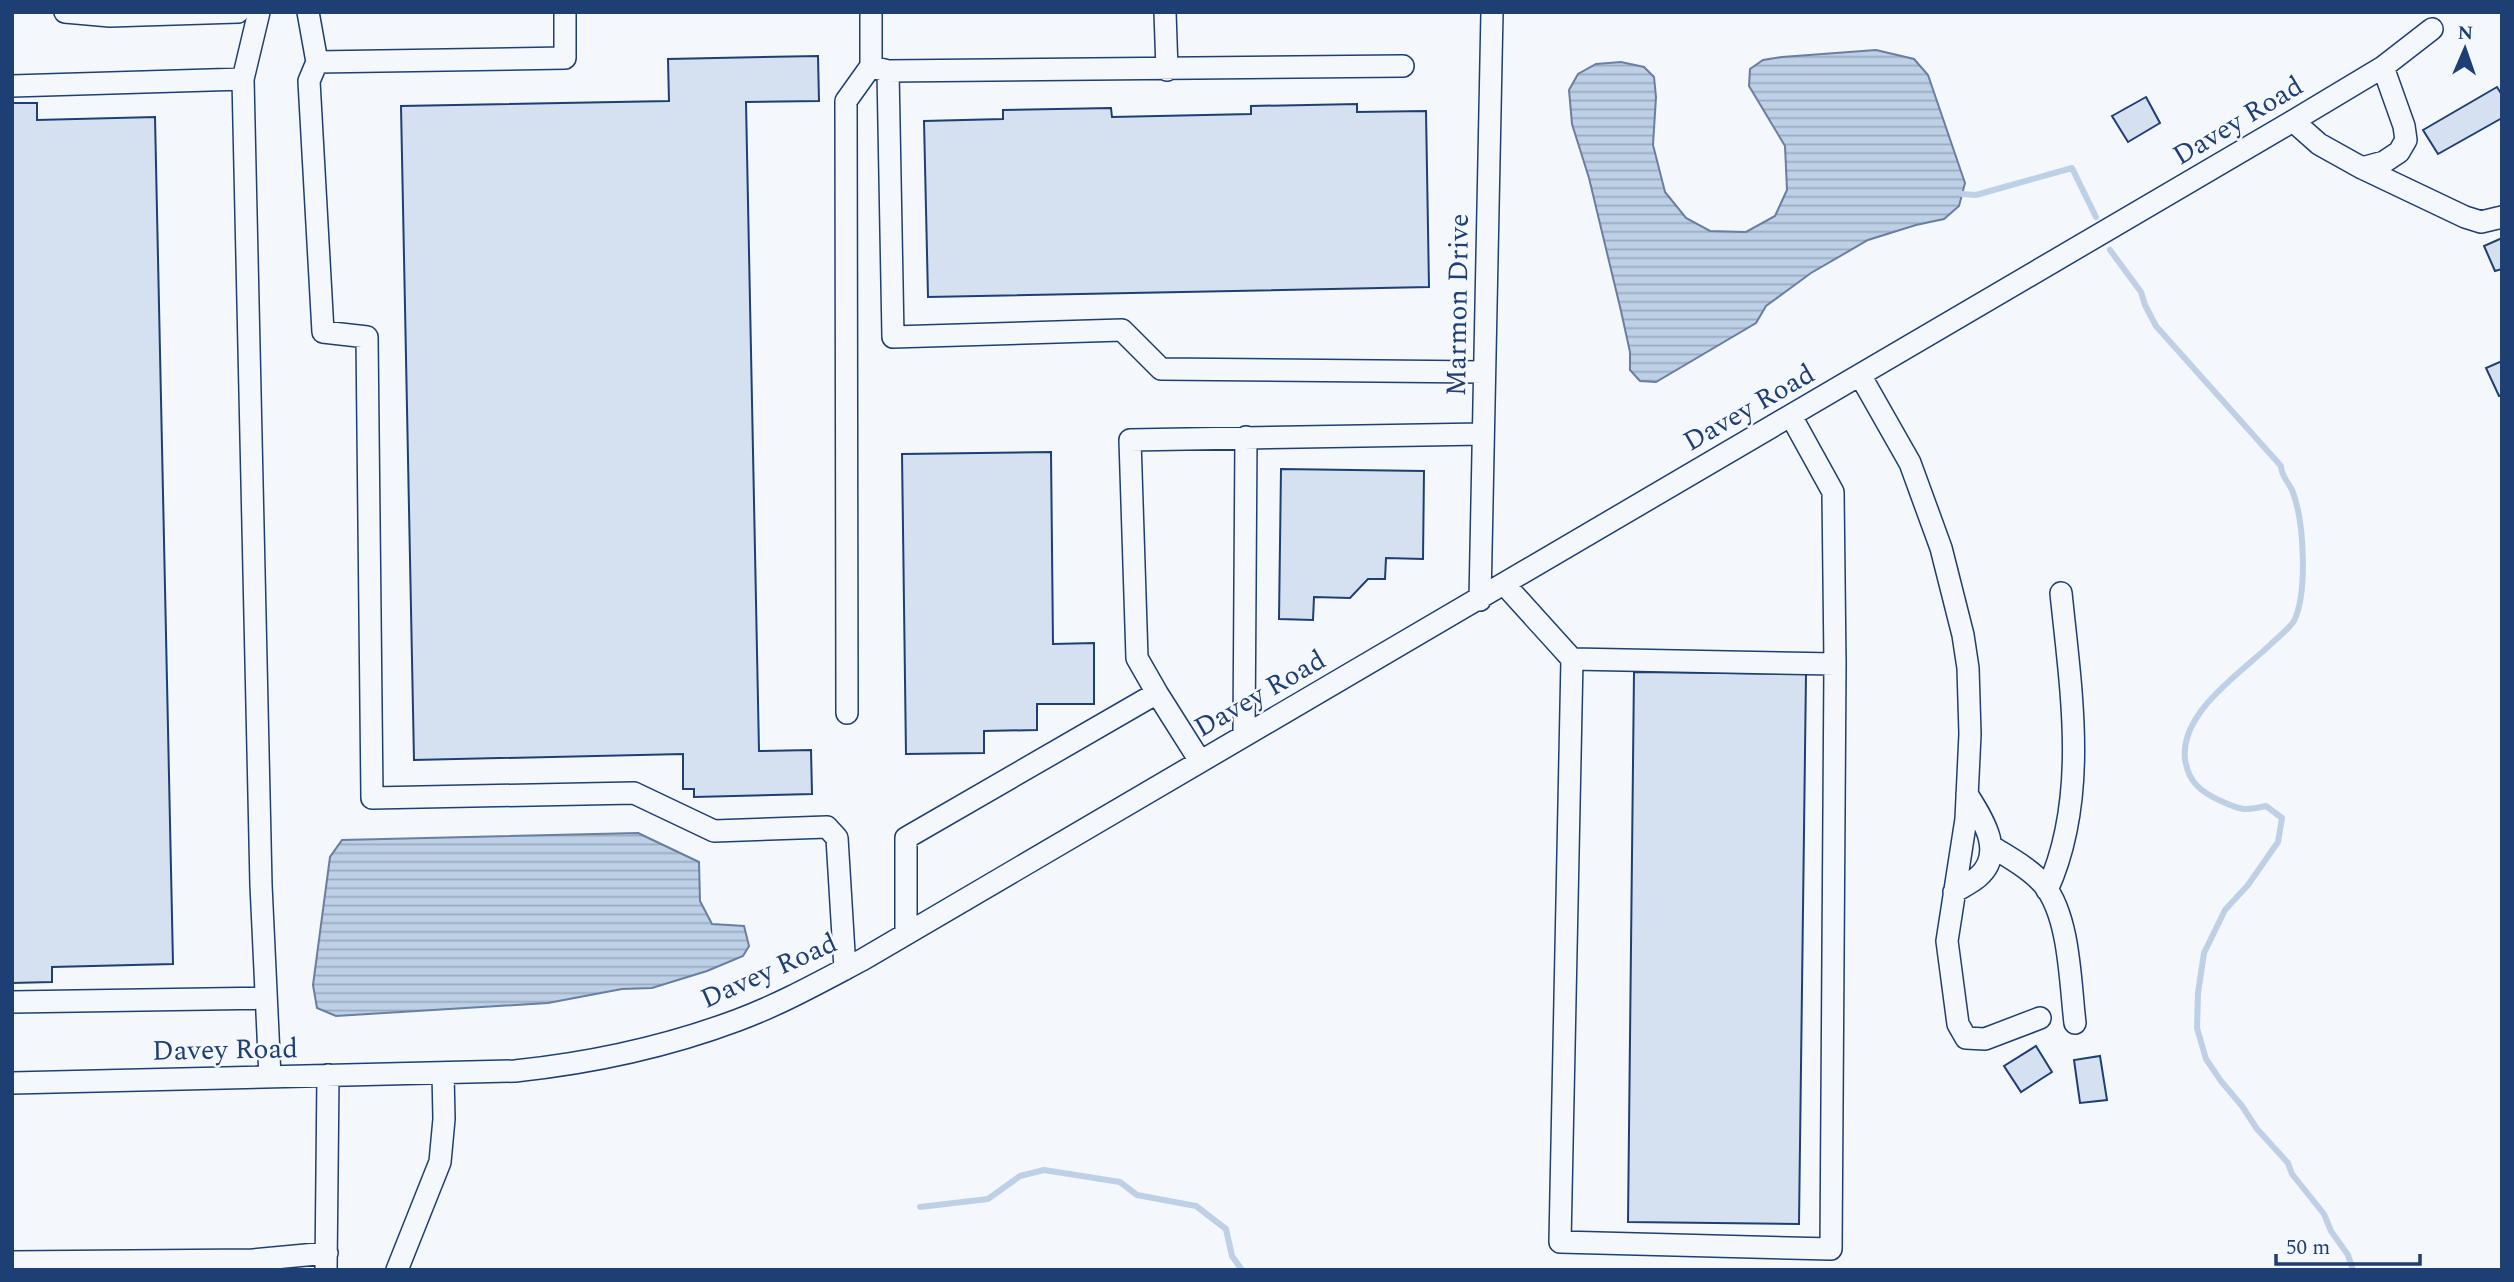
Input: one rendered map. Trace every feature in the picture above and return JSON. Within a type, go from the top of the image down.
[{"type":"street","points":[[65,12],[110,16],[238,12]]},
{"type":"street","points":[[259,12],[243,79],[260,871],[270,1077]]},
{"type":"street","points":[[308,12],[317,62],[309,81],[323,332],[366,337],[372,798],[634,793],[714,831],[827,827],[837,838],[845,969]]},
{"type":"street","points":[[317,62],[565,58],[565,12]]},
{"type":"street","points":[[871,12],[879,69],[893,337],[1122,330],[1161,369],[1484,372]]},
{"type":"street","points":[[1165,12],[1167,70]]},
{"type":"street","name":"Marmon Drive","points":[[1480,600],[1492,12]]},
{"type":"street","name":"Davey Road","points":[[12,1083],[515,1072],[577,1064],[657,1046],[738,1020],[845,969],[1480,600],[2293,121],[2383,66],[2432,29]]},
{"type":"street","points":[[847,713],[846,101],[879,69],[1167,70],[1403,66]]},
{"type":"street","points":[[2362,168],[2384,162],[2399,152],[2406,140],[2404,126],[2383,66]]},
{"type":"street","points":[[12,86],[243,79]]},
{"type":"street","points":[[2293,121],[2319,144],[2362,168],[2465,217],[2481,222],[2502,217]]},
{"type":"street","points":[[1860,375],[1910,463],[1941,548],[1963,635],[1968,668],[1970,734],[1966,819],[1947,941],[1958,1024],[1966,1038],[1985,1039],[2040,1018]]},
{"type":"street","points":[[1504,585],[1572,659],[1560,1242],[1831,1249],[1835,664],[1833,492],[1791,416]]},
{"type":"street","points":[[1200,761],[1137,658],[1130,440],[1483,434]]},
{"type":"street","points":[[1244,736],[1246,438]]},
{"type":"street","points":[[2047,890],[2059,862],[2070,806],[2074,722],[2061,593]]},
{"type":"street","points":[[1572,659],[1835,664]]},
{"type":"street","points":[[906,934],[906,838],[1157,692]]},
{"type":"street","points":[[1954,892],[1979,876],[1988,863],[1991,846],[1987,825],[1967,794]]},
{"type":"street","points":[[1991,846],[2043,883],[2054,902],[2062,924],[2075,1023]]},
{"type":"street","points":[[12,1002],[266,998]]},
{"type":"street","points":[[397,1270],[440,1162],[444,1119],[443,1073]]},
{"type":"street","points":[[12,1262],[253,1265],[327,1261],[328,1076]]},
{"type":"water","points":[[1876,50],[1914,59],[1928,75],[1965,183],[1959,206],[1944,219],[1868,240],[1811,273],[1766,306],[1756,323],[1656,382],[1640,381],[1630,370],[1630,352],[1621,311],[1589,178],[1572,124],[1569,90],[1578,74],[1596,64],[1621,62],[1644,67],[1654,77],[1656,97],[1653,145],[1665,192],[1686,218],[1710,231],[1746,232],[1775,216],[1787,190],[1785,146],[1749,86],[1750,69],[1763,60],[1782,57]]},
{"type":"water","points":[[638,833],[699,862],[700,901],[712,924],[744,926],[749,946],[743,956],[707,971],[652,988],[622,989],[548,1003],[336,1016],[317,1008],[313,985],[330,857],[342,840]]},
{"type":"building","points":[[818,56],[819,101],[746,102],[759,751],[811,750],[812,794],[694,797],[694,789],[683,789],[683,754],[414,760],[401,106],[669,101],[668,59]]},
{"type":"building","points":[[2497,87],[2502,95],[2502,118],[2438,154],[2423,130]]},
{"type":"building","points":[[2146,97],[2160,123],[2128,142],[2112,116]]},
{"type":"building","points":[[12,103],[37,103],[37,120],[155,117],[173,964],[52,967],[52,982],[12,983]]},
{"type":"building","points":[[1357,104],[1357,112],[1426,111],[1429,287],[928,297],[924,121],[1003,119],[1003,110],[1111,108],[1112,117],[1251,114],[1251,106]]},
{"type":"building","points":[[2502,238],[2502,269],[2495,271],[2484,246]]},
{"type":"building","points":[[2502,361],[2502,395],[2499,396],[2486,368]]},
{"type":"building","points":[[1051,452],[1053,644],[1094,643],[1094,704],[1037,704],[1037,730],[984,731],[984,753],[906,754],[902,454]]},
{"type":"building","points":[[1281,469],[1424,471],[1423,559],[1386,558],[1385,579],[1368,579],[1350,598],[1314,597],[1313,620],[1279,619]]},
{"type":"building","points":[[1634,672],[1806,674],[1799,1224],[1628,1222]]},
{"type":"building","points":[[2036,1046],[2052,1072],[2021,1092],[2004,1066]]},
{"type":"building","points":[[2100,1056],[2107,1100],[2080,1103],[2074,1060]]},
{"type":"waterway","points":[[1962,194],[1976,195],[2072,168],[2096,217]]},
{"type":"waterway","points":[[2110,250],[2141,292],[2156,326],[2281,466],[2296,503],[2302,537],[2303,574],[2294,621],[2215,695],[2192,725],[2186,742],[2185,759],[2189,774],[2202,790],[2238,808],[2266,806],[2282,818],[2278,842],[2248,885],[2225,910],[2204,953],[2198,993],[2197,1028],[2206,1059],[2257,1129],[2288,1163],[2292,1174],[2324,1214],[2331,1231],[2348,1255],[2353,1270]]},
{"type":"waterway","points":[[920,1207],[988,1199],[1020,1176],[1044,1170],[1120,1182],[1137,1195],[1196,1206],[1226,1229],[1232,1256],[1242,1270]]}]
